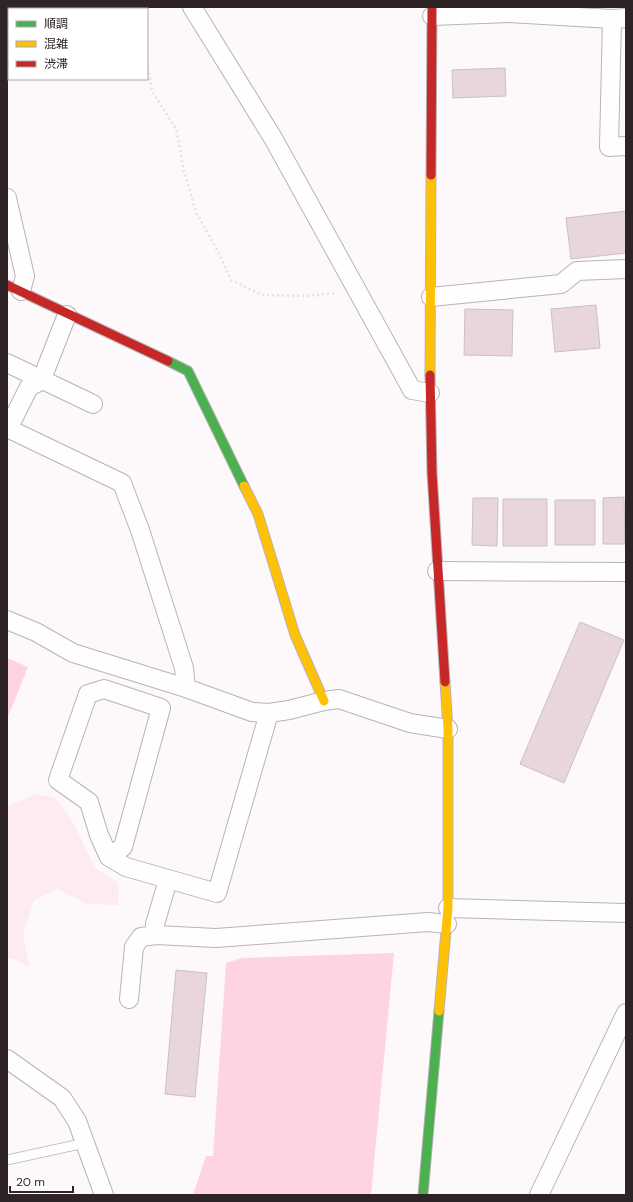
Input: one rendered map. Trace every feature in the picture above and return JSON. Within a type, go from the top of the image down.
[{"type":"street","points":[[192,7],[273,138],[412,390],[430,394]]},
{"type":"street","points":[[423,1195],[447,916],[448,729],[437,571],[430,394],[432,11],[619,18],[609,147],[626,146]]},
{"type":"street","points":[[7,198],[25,276],[14,288],[67,315],[188,372],[258,514],[295,635],[324,701]]},
{"type":"street","points":[[431,297],[560,284],[577,271],[626,269]]},
{"type":"street","points":[[67,315],[41,381],[29,387],[8,429],[122,483],[140,530],[184,668],[186,688]]},
{"type":"street","points":[[7,363],[41,381],[93,404]]},
{"type":"street","points":[[437,571],[626,572]]},
{"type":"street","points":[[7,620],[36,632],[73,653],[186,688],[252,712],[269,713],[339,699],[410,723],[448,729]]},
{"type":"street","points":[[109,857],[123,846],[161,708],[104,689],[88,694],[58,780],[89,802],[99,835],[109,857],[126,867],[217,893],[269,713]]},
{"type":"street","points":[[156,935],[155,924],[168,880]]},
{"type":"street","points":[[130,1000],[134,947],[141,936],[156,935],[216,938],[428,922],[447,916],[626,913]]},
{"type":"street","points":[[539,1195],[626,1013]]},
{"type":"street","points":[[7,1059],[62,1098],[77,1120],[104,1195]]},
{"type":"lane","points":[[7,1160],[85,1143]]},
{"type":"path","points":[[148,68],[152,90],[176,129],[184,171],[196,212],[220,255],[231,280],[262,295],[307,296],[358,291]]},
{"type":"shaded area","points":[[7,658],[28,667],[7,719]]},
{"type":"shaded area","points":[[35,794],[54,797],[69,815],[95,868],[119,883],[118,905],[86,904],[58,889],[34,900],[23,935],[29,967],[11,958],[7,959],[7,807]]},
{"type":"shaded area","points":[[394,953],[371,1195],[193,1195],[206,1156],[213,1156],[226,963],[242,958]]},
{"type":"building","points":[[505,68],[506,96],[453,98],[452,70]]},
{"type":"building","points":[[626,211],[626,253],[571,259],[566,218]]},
{"type":"building","points":[[596,305],[600,348],[555,352],[551,309]]},
{"type":"building","points":[[465,309],[513,310],[512,356],[464,355]]},
{"type":"building","points":[[624,497],[625,544],[603,544],[603,498]]},
{"type":"building","points":[[473,498],[498,498],[497,546],[472,545]]},
{"type":"building","points":[[503,499],[547,499],[547,546],[503,546]]},
{"type":"building","points":[[555,500],[595,500],[595,545],[555,545]]},
{"type":"building","points":[[580,622],[624,640],[564,783],[520,764]]},
{"type":"building","points":[[176,970],[207,973],[195,1097],[165,1094]]},
{"type":"traffic: fast","points":[[168,361],[188,371],[244,486]]},
{"type":"traffic: fast","points":[[423,1195],[439,1011]]},
{"type":"traffic: slow","points":[[430,375],[431,175]]},
{"type":"traffic: slow","points":[[244,486],[258,514],[295,635],[324,701]]},
{"type":"traffic: slow","points":[[439,1011],[448,908],[448,729],[445,682]]},
{"type":"traffic: jam","points":[[431,175],[432,7]]},
{"type":"traffic: jam","points":[[7,285],[168,361]]},
{"type":"traffic: jam","points":[[430,375],[432,473],[445,682]]}]
